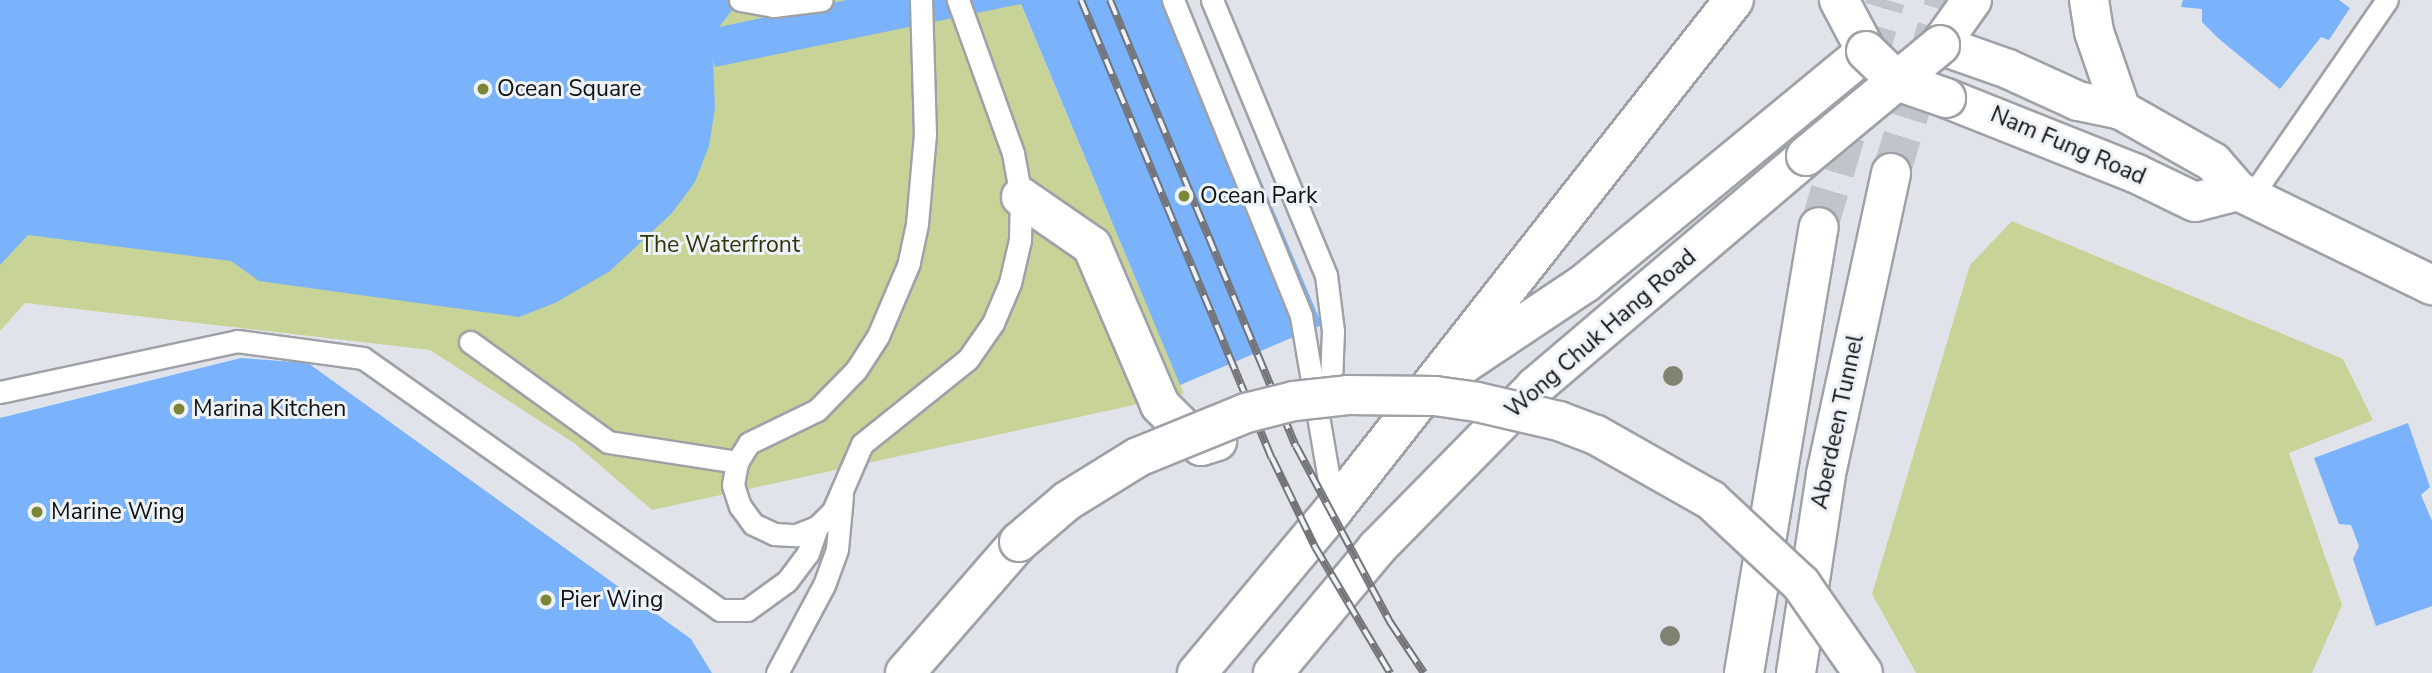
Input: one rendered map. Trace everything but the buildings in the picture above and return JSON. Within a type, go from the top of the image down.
[{"type":"main road","points":[[1197,673],[1436,382],[1734,0]]},
{"type":"main road","points":[[1851,24],[1950,48],[1972,0]]},
{"type":"main road","points":[[2090,0],[2094,32],[2121,110]]},
{"type":"main road","points":[[1436,382],[1585,283],[1829,79],[1851,24]]},
{"type":"main road","points":[[1851,24],[1897,82]]},
{"type":"main road","name":"Wong Chuk Hang Road","points":[[1273,673],[1377,548],[1535,387],[1806,156],[1897,82],[1950,48]]},
{"type":"main road","name":"Nam Fung Road","points":[[1950,48],[2078,101],[2121,110],[2213,162],[2244,194],[2432,285]]},
{"type":"main road","name":"Nam Fung Road","points":[[1897,82],[1946,98],[2137,174],[2195,202],[2244,194]]},
{"type":"main road","name":"Aberdeen Tunnel","points":[[1796,673],[1821,500],[1891,173]]},
{"type":"main road","points":[[1021,197],[1092,246],[1160,405],[1201,446],[1319,407]]},
{"type":"main road","points":[[1744,673],[1819,227]]},
{"type":"main road","points":[[905,673],[1019,542],[1068,501],[1138,457],[1246,413],[1294,401],[1348,395],[1435,396],[1477,402],[1596,435],[1711,500],[1801,584],[1863,673]]},
{"type":"lane","points":[[740,0],[773,6],[822,0]]},
{"type":"lane","points":[[922,0],[926,82],[922,185],[912,250],[895,300],[856,370],[831,397],[802,419],[768,430],[749,443],[737,462],[733,485],[740,506],[754,524],[774,534],[796,535],[817,527],[833,511],[862,444],[879,426],[936,388],[968,359],[993,323],[1010,283],[1020,240],[1021,197],[1013,153],[958,0]]},
{"type":"lane","points":[[1173,0],[1301,316],[1328,458],[1334,509]]},
{"type":"lane","points":[[1212,0],[1326,275],[1333,331],[1328,458]]},
{"type":"lane","points":[[2244,194],[2387,0]]},
{"type":"lane","points":[[0,392],[237,341],[363,358],[720,610],[747,610],[787,582],[808,553],[817,527]]},
{"type":"lane","points":[[470,342],[608,442],[737,462]]},
{"type":"lane","points":[[777,673],[833,561],[842,517],[842,490]]},
{"type":"green space","name":"The Waterfront","points":[[0,0],[1019,0],[1184,394],[652,510],[574,443],[430,350],[25,303],[0,331]]},
{"type":"green space","points":[[2012,221],[2343,359],[2373,420],[2289,453],[2342,605],[2312,673],[1916,673],[1872,594],[1970,265]]},
{"type":"tunnel","points":[[1819,227],[1886,0]]},
{"type":"tunnel","points":[[1891,173],[1945,0]]},
{"type":"railway","points":[[1081,0],[1272,458],[1315,547],[1390,673]]},
{"type":"railway","points":[[1110,0],[1296,446],[1390,622],[1424,673]]},
{"type":"place","name":"Ocean Square","points":[[483,89]]},
{"type":"place","name":"Ocean Park","points":[[1184,196]]},
{"type":"place","name":"Marina Kitchen","points":[[179,409]]},
{"type":"place","name":"Marine Wing","points":[[37,512]]},
{"type":"place","name":"Pier Wing","points":[[546,600]]}]
